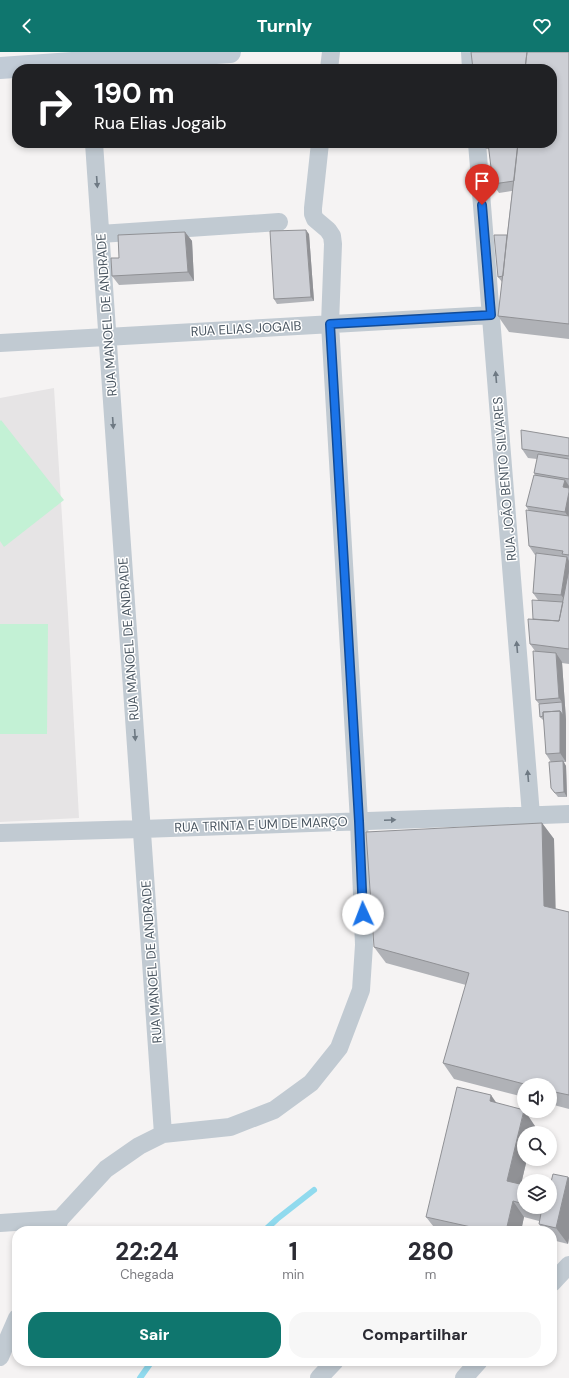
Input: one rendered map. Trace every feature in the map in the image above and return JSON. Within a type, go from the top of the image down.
[{"type":"street","points":[[51,64],[230,52]]},
{"type":"street","points":[[330,64],[331,52]]},
{"type":"street","points":[[470,52],[471,64]]},
{"type":"street","points":[[0,68],[12,67]]},
{"type":"street","name":"RUA MANOEL DE ANDRADE","points":[[94,148],[163,1134]]},
{"type":"street","points":[[0,1223],[58,1225],[106,1170],[140,1146],[163,1134],[230,1127],[274,1110],[311,1083],[339,1048],[361,990],[364,946],[359,821],[330,324],[333,244],[332,236],[328,230],[315,219],[313,208],[319,148]]},
{"type":"street","name":"RUA JOÃO BENTO SILVARES","points":[[477,148],[531,815]]},
{"type":"street","points":[[100,234],[280,222]]},
{"type":"street","name":"RUA ELIAS JOGAIB","points":[[0,343],[491,315]]},
{"type":"street","name":"RUA TRINTA E UM DE MARÇO","points":[[0,833],[569,814]]},
{"type":"street","points":[[557,1278],[569,1265]]},
{"type":"street","points":[[0,1357],[12,1329]]},
{"type":"street","points":[[319,1378],[330,1366]]},
{"type":"street","points":[[464,1378],[475,1366]]},
{"type":"shaded area","points":[[54,388],[79,818],[0,822],[0,398]]},
{"type":"green space","points":[[1,420],[64,500],[4,547],[0,541]]},
{"type":"green space","points":[[0,624],[48,624],[47,734],[0,734]]},
{"type":"building","points":[[471,52],[527,52],[526,64],[472,64]]},
{"type":"building","points":[[527,52],[569,52],[569,324],[498,316],[517,148],[557,148],[557,64],[526,64]]},
{"type":"building","points":[[489,148],[517,148],[514,181],[493,184]]},
{"type":"building","points":[[306,230],[311,297],[274,299],[270,231]]},
{"type":"building","points":[[185,232],[188,272],[112,276],[111,258],[119,258],[118,235]]},
{"type":"building","points":[[494,235],[507,235],[503,276],[498,277]]},
{"type":"building","points":[[521,430],[569,438],[569,456],[522,449]]},
{"type":"building","points":[[538,454],[569,459],[569,479],[534,473]]},
{"type":"building","points":[[534,475],[565,480],[563,487],[569,488],[569,492],[565,512],[526,506]]},
{"type":"building","points":[[526,510],[569,516],[569,555],[562,554],[563,551],[529,546]]},
{"type":"building","points":[[536,553],[567,557],[561,595],[533,593]]},
{"type":"building","points":[[569,569],[569,649],[530,644],[528,619],[559,621]]},
{"type":"building","points":[[532,600],[563,602],[559,621],[533,619]]},
{"type":"building","points":[[533,651],[556,653],[559,698],[536,700]]},
{"type":"building","points":[[562,702],[563,715],[560,711],[543,712],[543,716],[540,717],[539,704]]},
{"type":"building","points":[[560,711],[560,753],[546,754],[543,712]]},
{"type":"building","points":[[563,761],[564,792],[555,793],[551,788],[549,762]]},
{"type":"building","points":[[542,823],[544,906],[569,912],[569,1095],[557,1092],[557,1078],[517,1078],[517,1082],[443,1063],[469,973],[374,947],[366,832]]},
{"type":"building","points":[[457,1087],[491,1095],[490,1101],[517,1108],[517,1118],[522,1118],[520,1126],[517,1126],[517,1139],[507,1181],[517,1183],[517,1202],[513,1201],[507,1226],[466,1226],[426,1217]]},
{"type":"building","points":[[557,1175],[568,1177],[556,1226],[539,1224],[541,1214],[557,1214]]},
{"type":"waterway","points":[[269,1226],[314,1190]]},
{"type":"waterway","points":[[140,1378],[148,1366]]},
{"type":"route","points":[[363,914],[330,324],[491,315],[482,205]]}]
